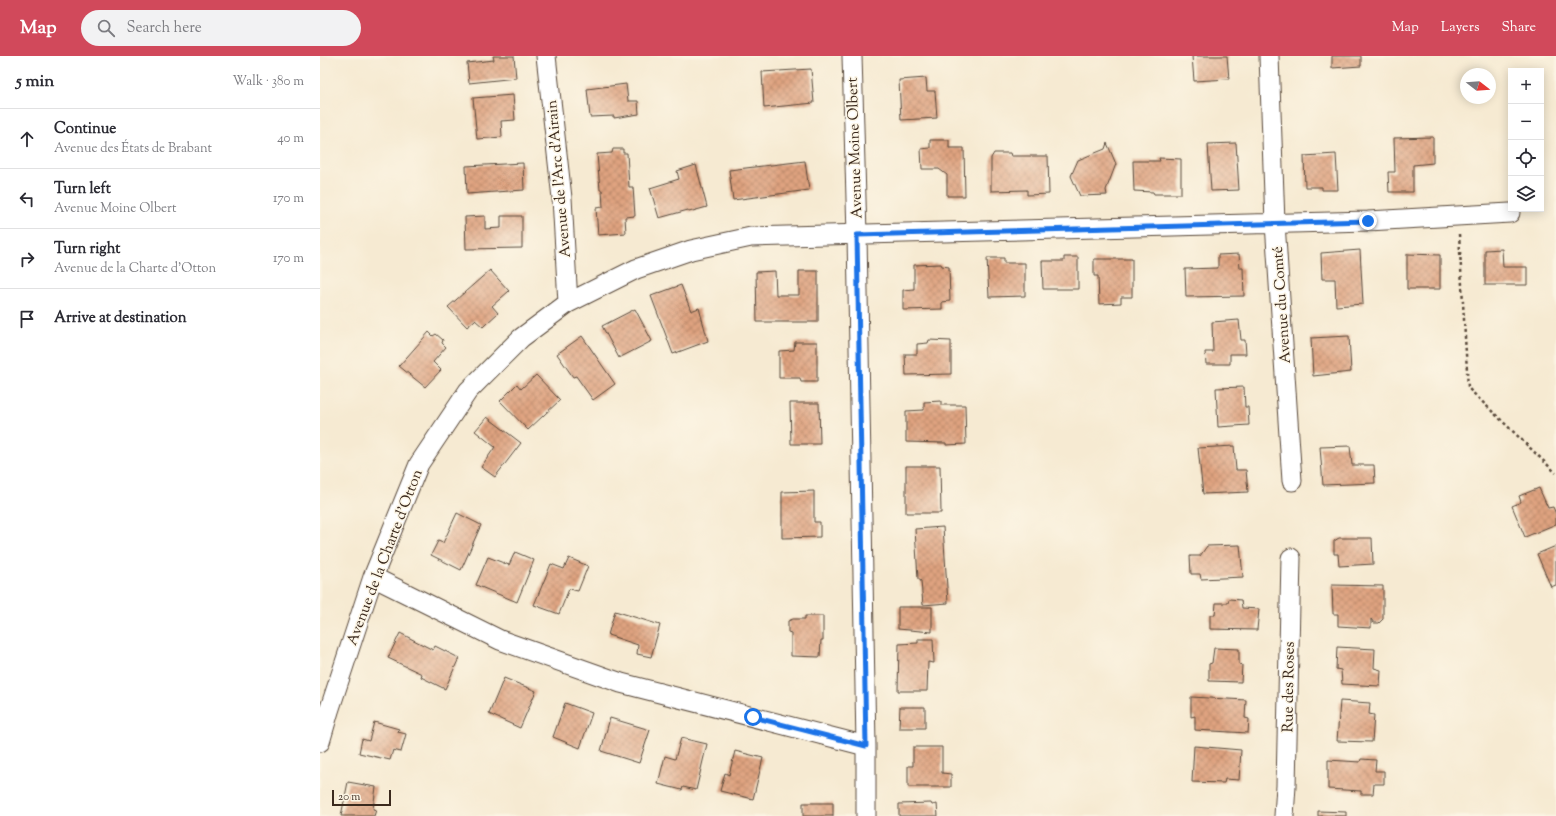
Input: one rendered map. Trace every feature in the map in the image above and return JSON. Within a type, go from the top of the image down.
[{"type":"street","name":"Avenue de l'Arc d'Airain","points":[[546,56],[562,198],[568,303]]},
{"type":"street","name":"Avenue Moine Olbert","points":[[852,56],[857,235],[866,816]]},
{"type":"street","name":"Avenue du Comté","points":[[1269,56],[1275,223],[1292,481]]},
{"type":"street","name":"Avenue de la Charte d'Otton","points":[[320,742],[373,577],[419,464],[468,391],[521,338],[568,303],[636,269],[691,250],[751,237],[1368,221],[1510,213]]},
{"type":"street","name":"Rue des Roses","points":[[1284,816],[1291,558]]},
{"type":"street","points":[[373,577],[500,640],[620,682],[866,746]]},
{"type":"path","points":[[1458,216],[1468,388],[1556,473]]},
{"type":"building","points":[[493,56],[514,56],[516,78],[469,83],[467,63],[494,60]]},
{"type":"building","points":[[1192,56],[1227,56],[1229,79],[1194,81]]},
{"type":"building","points":[[1332,56],[1361,56],[1361,66],[1332,68]]},
{"type":"building","points":[[811,69],[814,103],[764,108],[762,72]]},
{"type":"building","points":[[926,78],[927,91],[935,91],[937,118],[901,120],[899,80]]},
{"type":"building","points":[[626,84],[628,101],[638,101],[639,114],[614,118],[614,116],[590,117],[587,89]]},
{"type":"building","points":[[513,95],[515,120],[501,121],[502,137],[477,139],[473,98]]},
{"type":"building","points":[[1433,137],[1433,163],[1413,165],[1413,192],[1389,192],[1388,172],[1395,172],[1394,138]]},
{"type":"building","points":[[930,140],[949,140],[949,148],[964,148],[965,196],[947,196],[947,175],[939,169],[922,169],[921,149],[930,148]]},
{"type":"building","points":[[1107,143],[1116,164],[1106,190],[1107,195],[1080,196],[1071,176],[1078,160],[1105,149]]},
{"type":"building","points":[[1236,143],[1239,190],[1211,191],[1208,144]]},
{"type":"building","points":[[613,149],[623,149],[623,153],[627,153],[629,187],[633,187],[635,216],[625,217],[626,233],[598,235],[596,208],[603,207],[597,154],[612,153]]},
{"type":"building","points":[[994,153],[1010,153],[1011,156],[1048,156],[1049,194],[1027,195],[1027,190],[991,191],[991,158]]},
{"type":"building","points":[[1336,154],[1338,190],[1322,190],[1322,187],[1305,187],[1304,156]]},
{"type":"building","points":[[1159,158],[1181,159],[1181,194],[1154,194],[1153,192],[1134,191],[1133,161],[1160,161]]},
{"type":"building","points":[[805,161],[809,190],[733,200],[729,170]]},
{"type":"building","points":[[523,163],[524,190],[467,194],[466,166]]},
{"type":"building","points":[[696,165],[707,207],[689,212],[688,210],[659,218],[650,188],[679,179],[677,171]]},
{"type":"building","points":[[485,216],[485,229],[501,228],[501,216],[522,216],[522,248],[466,249],[465,217]]},
{"type":"building","points":[[1502,249],[1503,267],[1527,267],[1527,285],[1485,285],[1485,250]]},
{"type":"building","points":[[1360,250],[1363,304],[1336,306],[1335,279],[1322,279],[1321,253]]},
{"type":"building","points":[[1239,254],[1240,268],[1243,268],[1244,296],[1186,297],[1185,269],[1218,268],[1218,255]]},
{"type":"building","points":[[1407,254],[1440,255],[1440,289],[1407,289]]},
{"type":"building","points":[[1064,257],[1078,257],[1078,289],[1043,289],[1042,261],[1064,261]]},
{"type":"building","points":[[987,258],[1004,258],[1004,263],[1025,263],[1025,296],[989,297]]},
{"type":"building","points":[[1094,259],[1132,259],[1132,297],[1121,297],[1121,303],[1099,304],[1098,276],[1094,276]]},
{"type":"building","points":[[941,264],[942,266],[949,267],[950,301],[942,302],[942,309],[903,310],[903,290],[914,289],[914,265]]},
{"type":"building","points":[[490,270],[509,291],[492,306],[498,313],[483,327],[475,320],[467,327],[448,307]]},
{"type":"building","points":[[775,271],[776,295],[799,295],[799,271],[818,271],[818,322],[757,322],[756,272]]},
{"type":"building","points":[[681,285],[691,311],[699,308],[708,341],[673,354],[651,296]]},
{"type":"building","points":[[635,309],[652,341],[619,358],[602,326]]},
{"type":"building","points":[[1239,320],[1241,340],[1245,340],[1246,354],[1230,354],[1230,364],[1206,364],[1205,352],[1213,352],[1212,322]]},
{"type":"building","points":[[429,332],[433,336],[436,334],[443,340],[442,343],[446,347],[433,362],[441,370],[425,387],[399,366]]},
{"type":"building","points":[[582,336],[615,384],[593,400],[576,376],[573,377],[557,354]]},
{"type":"building","points":[[1349,336],[1351,372],[1313,376],[1311,338]]},
{"type":"building","points":[[929,340],[951,341],[951,374],[906,375],[905,354],[917,354],[917,344],[928,343]]},
{"type":"building","points":[[795,342],[817,342],[817,382],[801,382],[800,378],[779,378],[779,351],[794,350]]},
{"type":"building","points":[[536,375],[560,400],[528,430],[500,401],[517,384],[521,389]]},
{"type":"building","points":[[1244,387],[1245,407],[1248,407],[1249,425],[1218,427],[1216,388]]},
{"type":"building","points":[[941,401],[941,405],[965,405],[966,444],[946,445],[946,443],[906,442],[906,411],[924,410],[924,402]]},
{"type":"building","points":[[790,403],[819,403],[820,444],[791,444]]},
{"type":"building","points":[[487,417],[521,443],[495,477],[481,467],[495,447],[475,431]]},
{"type":"building","points":[[1234,446],[1236,470],[1246,470],[1248,492],[1203,494],[1198,448]]},
{"type":"building","points":[[1350,446],[1352,465],[1374,465],[1375,483],[1323,485],[1320,447]]},
{"type":"building","points":[[906,466],[940,466],[941,513],[906,513]]},
{"type":"building","points":[[1539,488],[1548,508],[1553,507],[1556,514],[1556,524],[1525,537],[1512,506],[1521,502],[1519,496]]},
{"type":"building","points":[[814,491],[814,522],[820,522],[820,537],[782,538],[782,492]]},
{"type":"building","points":[[457,513],[481,525],[461,570],[431,555],[438,541],[443,543]]},
{"type":"building","points":[[943,527],[948,603],[923,605],[921,581],[918,579],[915,529]]},
{"type":"building","points":[[1339,538],[1372,538],[1373,564],[1339,566],[1338,554],[1334,554],[1334,541]]},
{"type":"building","points":[[1240,545],[1243,577],[1201,579],[1200,574],[1191,574],[1190,556],[1200,556],[1207,546]]},
{"type":"building","points":[[1556,546],[1556,585],[1551,587],[1537,554]]},
{"type":"building","points":[[515,552],[534,560],[517,602],[476,585],[488,557],[509,565]]},
{"type":"building","points":[[569,558],[588,566],[578,591],[569,589],[559,614],[534,605],[551,564],[564,569]]},
{"type":"building","points":[[1332,585],[1383,586],[1383,619],[1379,623],[1374,623],[1371,619],[1371,628],[1338,626],[1338,614],[1333,614]]},
{"type":"building","points":[[1229,599],[1241,600],[1242,608],[1259,609],[1257,630],[1210,629],[1210,615],[1215,615],[1216,603],[1228,603]]},
{"type":"building","points":[[898,607],[932,607],[932,632],[898,629]]},
{"type":"building","points":[[615,611],[660,625],[651,657],[637,654],[638,645],[608,635]]},
{"type":"building","points":[[805,616],[823,616],[823,640],[821,640],[820,657],[791,656],[791,633],[788,632],[788,621],[793,619],[805,619]]},
{"type":"building","points":[[400,633],[433,650],[435,646],[459,658],[445,689],[421,677],[422,674],[388,658]]},
{"type":"building","points":[[918,639],[933,639],[934,663],[928,662],[927,691],[898,691],[899,644],[918,643]]},
{"type":"building","points":[[1337,647],[1375,649],[1374,668],[1381,670],[1380,686],[1342,684],[1341,670],[1336,669]]},
{"type":"building","points":[[1214,648],[1239,649],[1239,664],[1242,665],[1241,682],[1209,681],[1209,664],[1212,663]]},
{"type":"building","points":[[504,678],[536,691],[520,728],[489,714]]},
{"type":"building","points":[[1191,697],[1246,700],[1245,718],[1249,719],[1248,733],[1195,730],[1195,716],[1191,717]]},
{"type":"building","points":[[1340,701],[1370,703],[1369,714],[1374,715],[1372,742],[1337,741]]},
{"type":"building","points":[[565,703],[592,713],[580,748],[553,737]]},
{"type":"building","points":[[900,707],[925,707],[925,728],[899,728]]},
{"type":"building","points":[[610,718],[650,730],[639,763],[601,751]]},
{"type":"building","points":[[374,722],[399,729],[398,732],[406,734],[401,752],[393,750],[390,760],[359,753],[362,739],[369,741]]},
{"type":"building","points":[[681,738],[707,744],[696,790],[683,787],[682,790],[658,784],[665,756],[675,759]]},
{"type":"building","points":[[1194,746],[1241,750],[1239,780],[1225,779],[1224,783],[1192,782]]},
{"type":"building","points":[[913,747],[942,747],[942,773],[951,774],[951,787],[908,787],[908,766],[913,766]]},
{"type":"building","points":[[735,751],[763,758],[753,799],[720,791],[725,773],[729,775]]},
{"type":"building","points":[[1361,759],[1376,760],[1375,771],[1384,771],[1384,784],[1374,784],[1373,794],[1361,794],[1361,791],[1328,789],[1328,760],[1360,762]]},
{"type":"building","points":[[348,782],[376,787],[373,809],[376,810],[374,816],[341,816]]},
{"type":"building","points":[[803,803],[833,803],[833,816],[803,816]]},
{"type":"building","points":[[931,803],[932,805],[937,804],[938,816],[899,816],[899,804]]},
{"type":"building","points":[[1318,811],[1346,812],[1346,816],[1318,816]]},
{"type":"route","points":[[753,717],[866,746],[857,235],[1368,221]]}]
